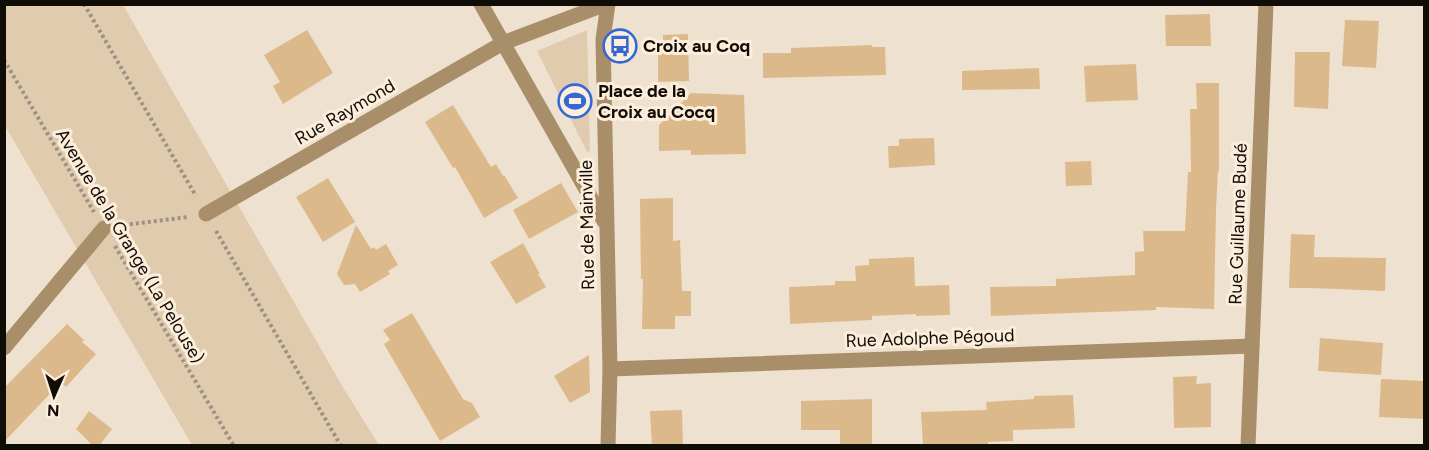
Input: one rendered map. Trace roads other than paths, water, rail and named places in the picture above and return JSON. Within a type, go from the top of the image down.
[{"type":"street","points":[[481,4],[606,223]]},
{"type":"street","points":[[503,43],[607,4]]},
{"type":"street","name":"Rue de Mainville","points":[[607,4],[603,39],[610,369],[608,446]]},
{"type":"street","name":"Rue Guillaume Budé","points":[[1248,446],[1266,4]]},
{"type":"street","name":"Rue Raymond","points":[[206,214],[503,43]]},
{"type":"street","points":[[4,348],[104,228]]},
{"type":"street","name":"Rue Adolphe Pégoud","points":[[610,369],[1252,346]]},
{"type":"place","name":"Croix au Coq","points":[[620,46]]},
{"type":"place","name":"Place de la Croix au Cocq","points":[[575,101]]}]
